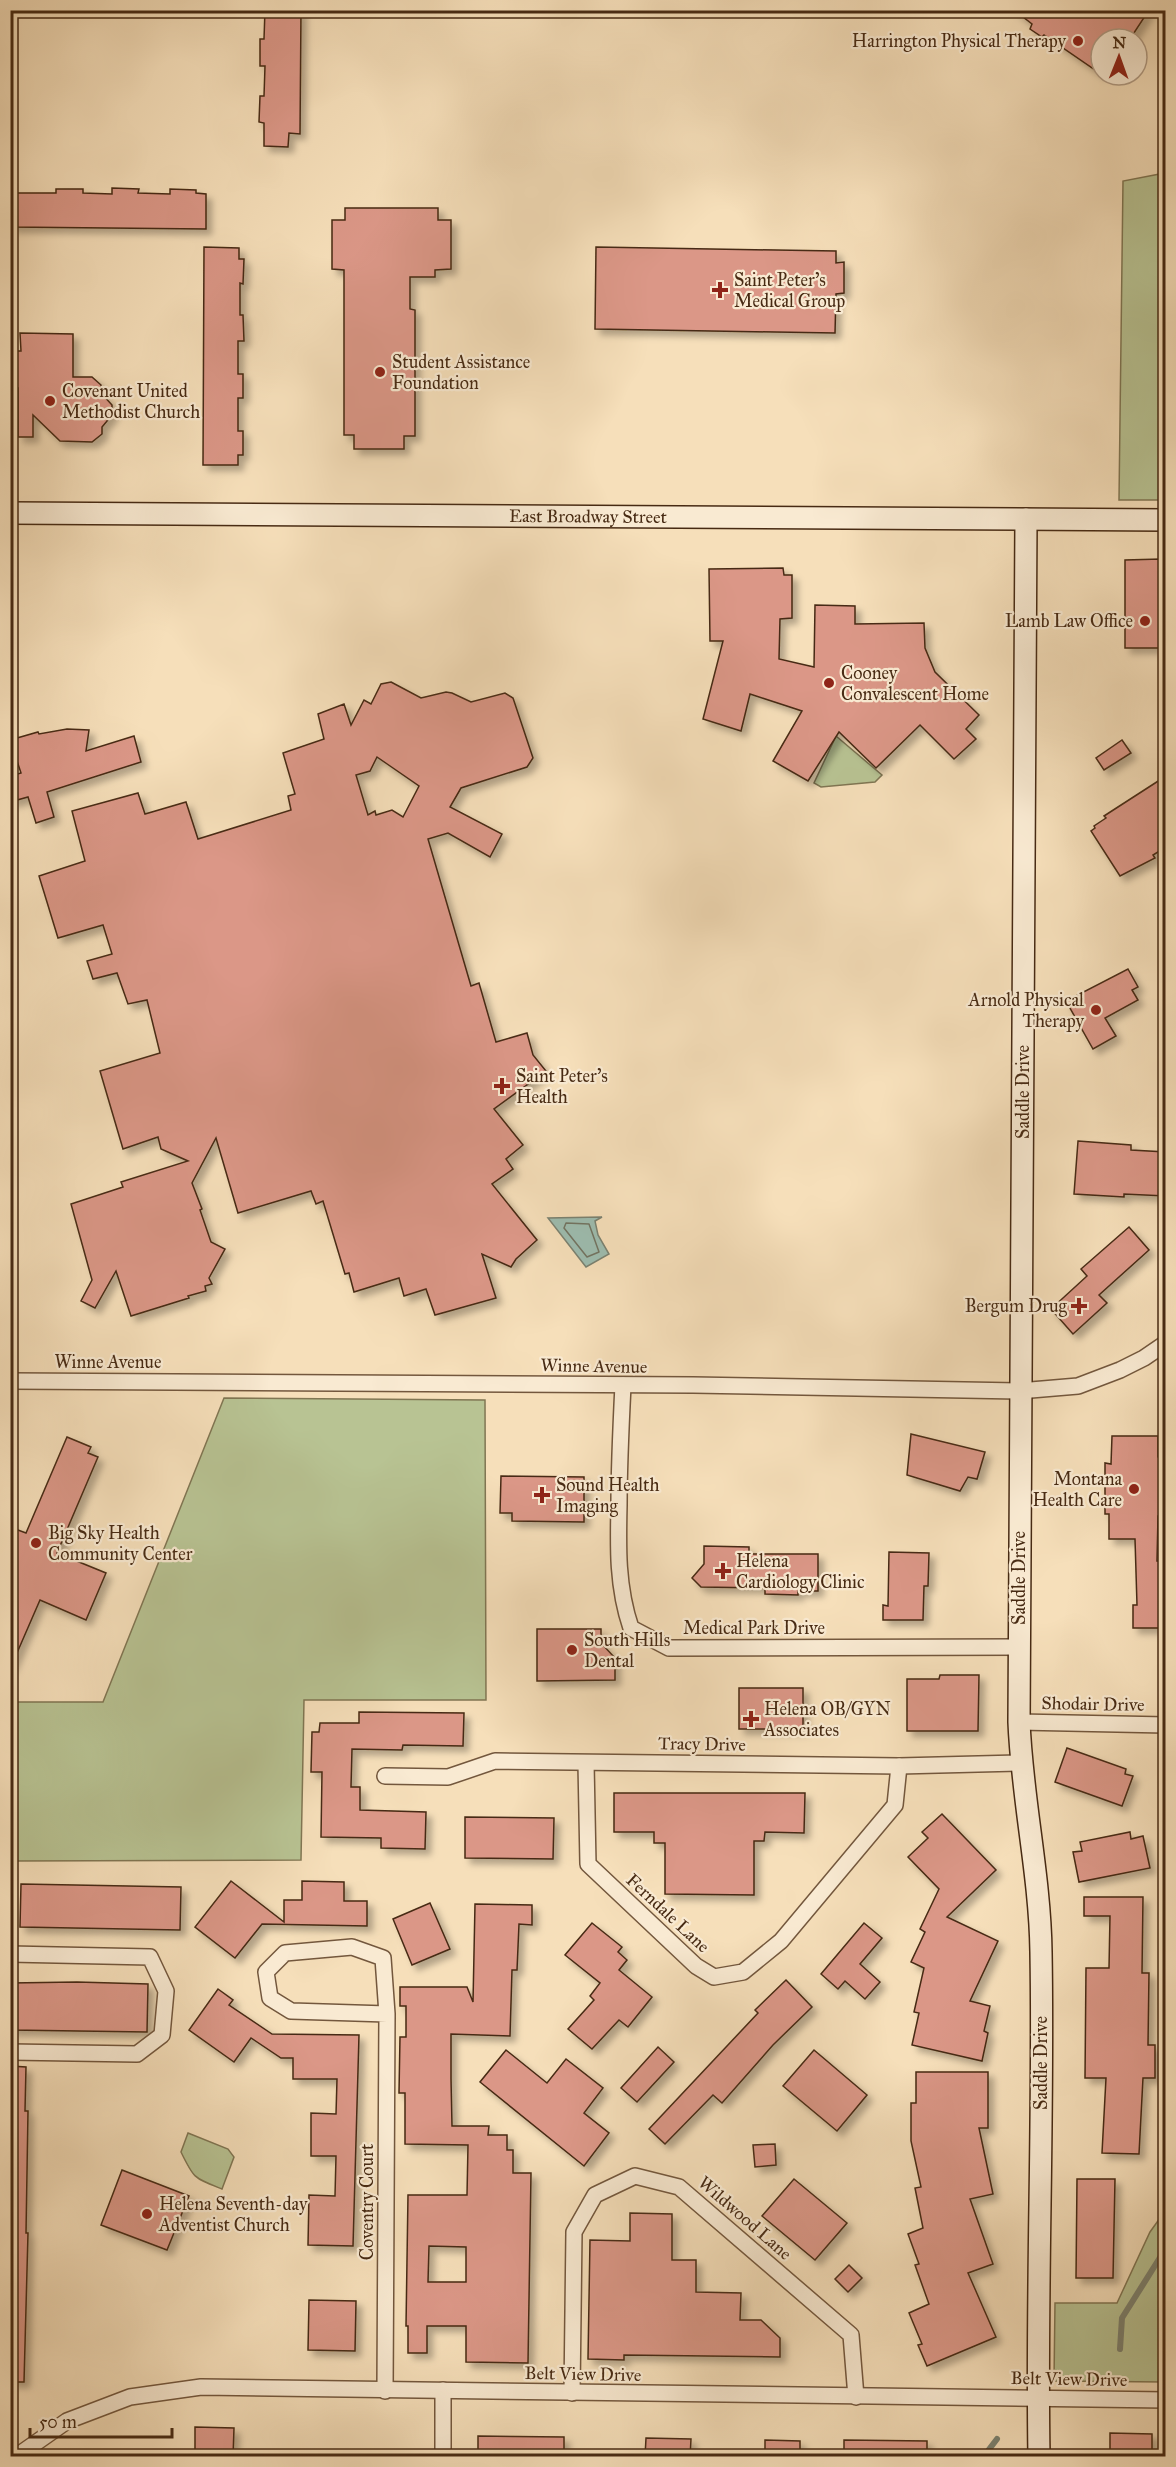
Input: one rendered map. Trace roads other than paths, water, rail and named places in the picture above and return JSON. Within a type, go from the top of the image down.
[{"type":"street","name":"East Broadway Street","points":[[10,513],[1166,520]]},
{"type":"street","name":"Saddle Drive","points":[[1026,519],[1024,1075],[1019,1391],[1019,1722],[1021,1763],[1034,1860],[1041,1950],[1039,2457]]},
{"type":"street","name":"Winne Avenue","points":[[10,1381],[623,1385],[1019,1391],[1078,1386],[1120,1370],[1166,1343]]},
{"type":"street","name":"Medical Park Drive","points":[[623,1385],[618,1559],[623,1603],[632,1628],[669,1648],[1019,1647]]},
{"type":"street","name":"Shodair Drive","points":[[1019,1722],[1166,1725]]},
{"type":"street","name":"Tracy Drive","points":[[385,1776],[448,1777],[495,1761],[899,1766],[1021,1763]]},
{"type":"street","name":"Ferndale Lane","points":[[586,1763],[588,1864],[696,1966],[714,1977],[743,1972],[781,1941],[895,1805],[899,1766]]},
{"type":"street","name":"Coventry Court","points":[[385,2391],[387,2014],[383,1958],[352,1947],[285,1953],[266,1972],[270,1998],[291,2011],[387,2014]]},
{"type":"street","points":[[10,1954],[150,1957],[166,1990],[162,2035],[137,2054],[10,2052]]},
{"type":"street","name":"Wildwood Lane","points":[[572,2393],[574,2232],[594,2195],[635,2176],[679,2187],[851,2335],[856,2397]]},
{"type":"street","name":"Belt View Drive","points":[[17,2457],[67,2421],[130,2397],[201,2387],[1166,2400]]},
{"type":"street","points":[[442,2457],[443,2390]]},
{"type":"water","points":[[602,1217],[595,1221],[598,1235],[609,1254],[586,1267],[548,1218]]},
{"type":"waterway","points":[[1120,2349],[1122,2318],[1166,2248]]},
{"type":"waterway","points":[[984,2456],[997,2439]]},
{"type":"place","name":"Harrington Physical Therapy","points":[[1078,41]]},
{"type":"place","name":"Saint Peter's Medical Group","points":[[720,290]]},
{"type":"place","name":"Student Assistance Foundation","points":[[380,372]]},
{"type":"place","name":"Covenant United Methodist Church","points":[[50,401]]},
{"type":"place","name":"Lamb Law Office","points":[[1145,621]]},
{"type":"place","name":"Cooney Convalescent Home","points":[[829,683]]},
{"type":"place","name":"Arnold Physical Therapy","points":[[1096,1010]]},
{"type":"place","name":"Saint Peter's Health","points":[[502,1086]]},
{"type":"place","name":"Bergum Drug","points":[[1079,1306]]},
{"type":"place","name":"Montana Health Care","points":[[1134,1489]]},
{"type":"place","name":"Sound Health Imaging","points":[[542,1495]]},
{"type":"place","name":"Big Sky Health Community Center","points":[[36,1543]]},
{"type":"place","name":"Helena Cardiology Clinic","points":[[723,1571]]},
{"type":"place","name":"South Hills Dental","points":[[572,1650]]},
{"type":"place","name":"Helena OB/GYN Associates","points":[[751,1719]]},
{"type":"place","name":"Helena Seventh-day Adventist Church","points":[[147,2214]]}]
